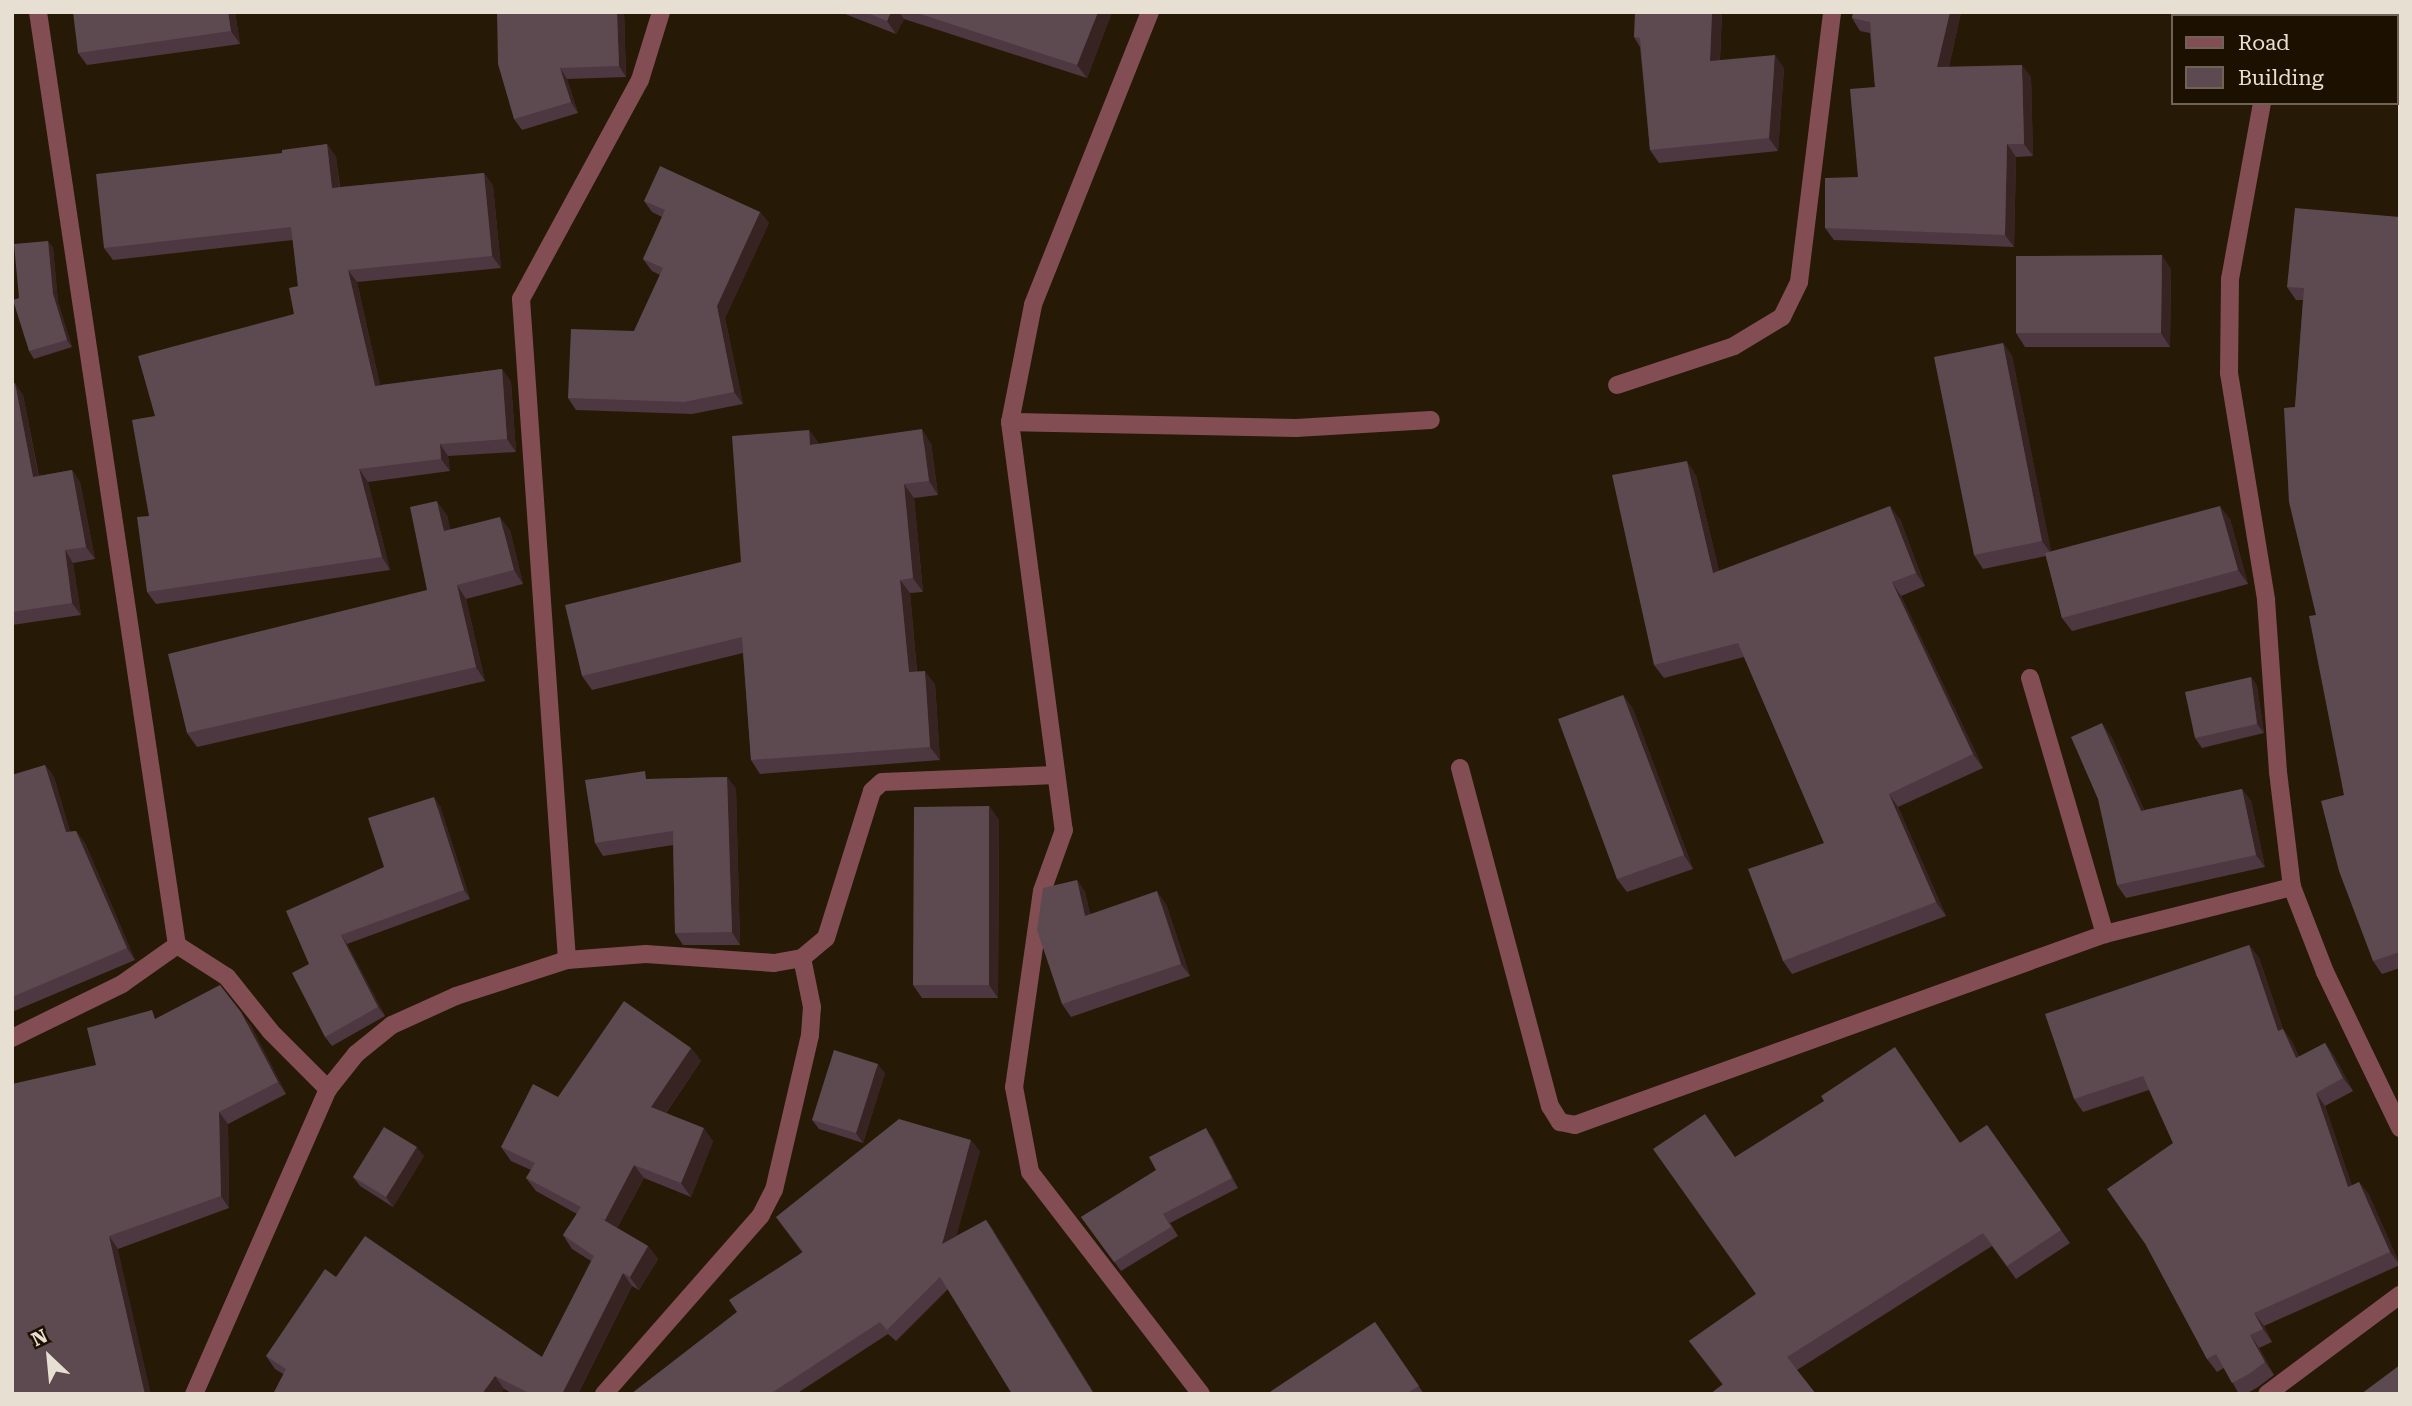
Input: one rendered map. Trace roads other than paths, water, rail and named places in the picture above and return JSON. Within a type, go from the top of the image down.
[{"type":"street","points":[[38,12],[177,945],[227,977],[271,1032],[328,1089]]},
{"type":"street","points":[[567,960],[521,299],[640,80],[662,12]]},
{"type":"street","points":[[1150,12],[1033,305],[1010,422],[1064,830],[1042,891],[1014,1087],[1021,1139],[1030,1172],[1201,1394]]},
{"type":"street","points":[[1617,385],[1734,346],[1782,317],[1799,282],[1832,12]]},
{"type":"street","points":[[2262,105],[2230,279],[2229,373],[2266,600],[2278,772],[2292,887],[2325,972],[2400,1128]]},
{"type":"street","points":[[1010,422],[1296,428],[1431,420]]},
{"type":"street","points":[[2030,678],[2105,934]]},
{"type":"street","points":[[1460,768],[1550,1106],[1560,1122],[1575,1125],[2105,934],[2292,887]]},
{"type":"street","points":[[194,1394],[328,1089],[356,1054],[392,1026],[456,996],[567,960],[646,954],[774,963],[802,958],[826,938],[872,791],[882,782],[1055,775]]},
{"type":"street","points":[[12,1038],[122,984],[177,945]]},
{"type":"street","points":[[604,1394],[761,1215],[774,1190],[810,1035],[812,1007],[802,958]]},
{"type":"street","points":[[2267,1394],[2400,1295]]}]
